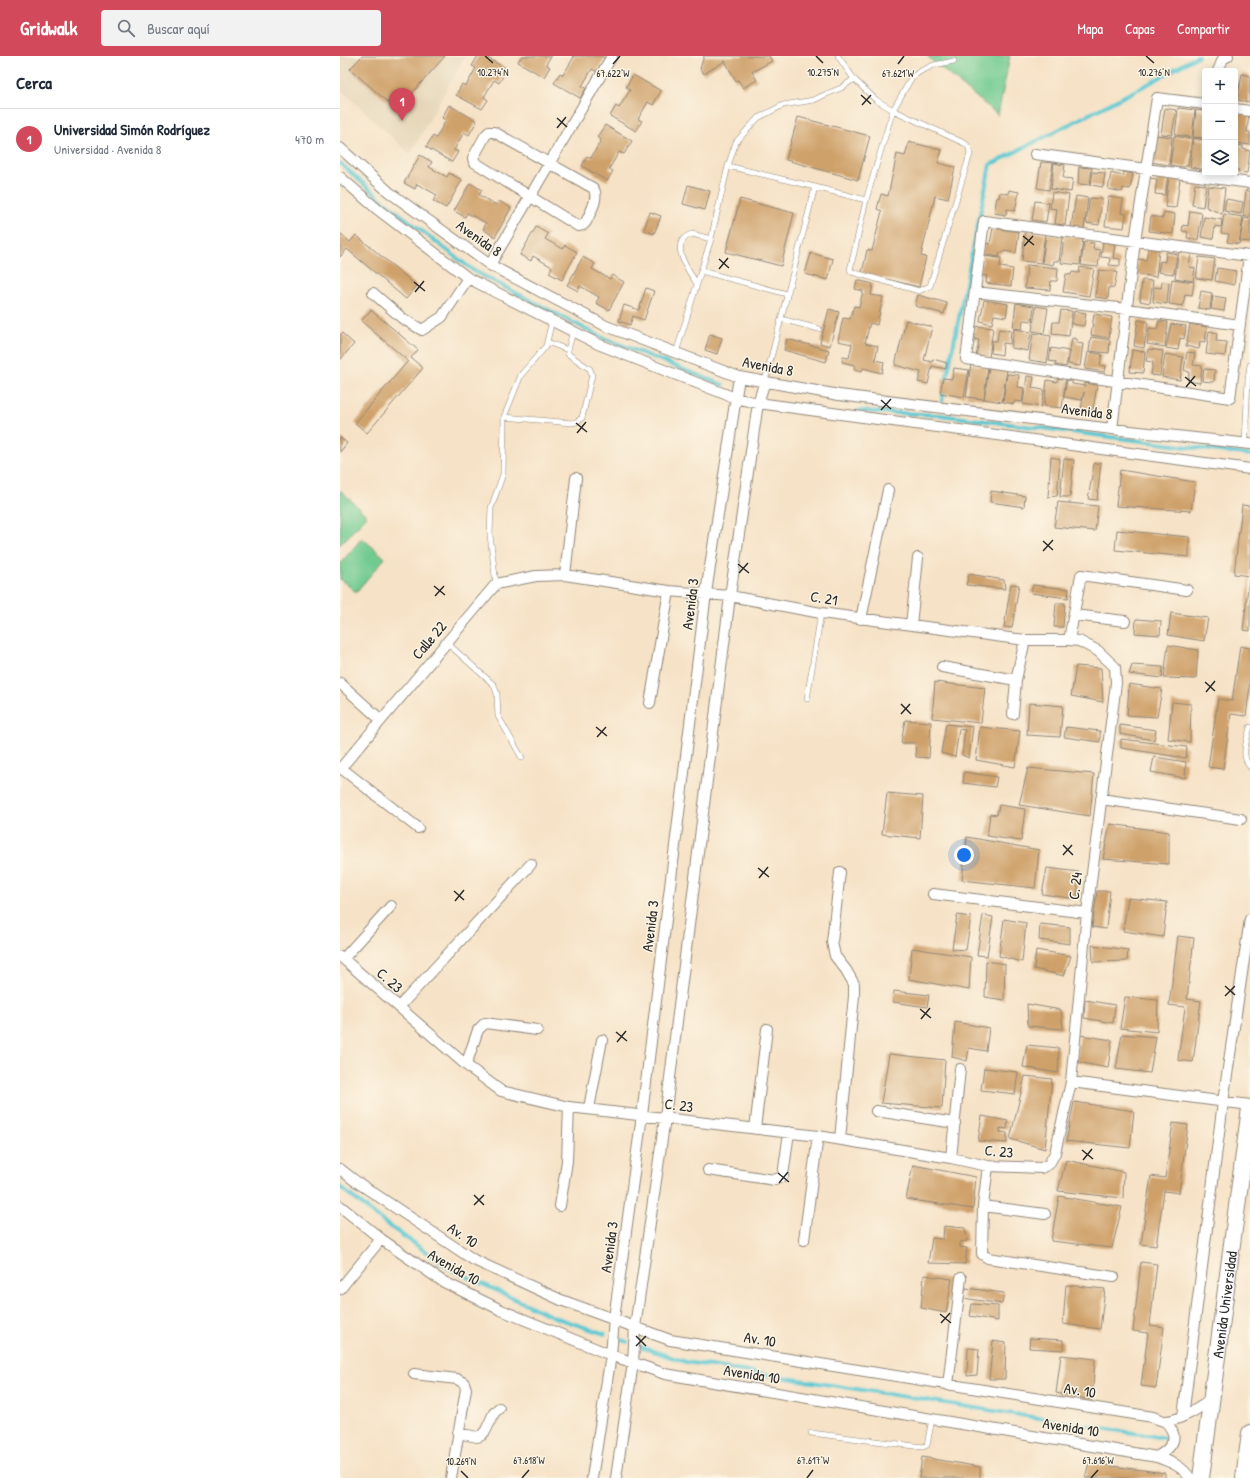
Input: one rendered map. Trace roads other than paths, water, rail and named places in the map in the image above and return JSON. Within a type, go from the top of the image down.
[{"type":"main road","name":"Avenida Universidad","points":[[1201,1478],[1250,1108]]},
{"type":"main road","points":[[1244,1478],[1250,1433]]},
{"type":"street","points":[[490,265],[612,56]]},
{"type":"street","points":[[1219,68],[1223,59],[1228,56]]},
{"type":"street","points":[[1112,429],[1135,241],[1157,98],[1202,104]]},
{"type":"street","points":[[1238,109],[1250,111]]},
{"type":"street","points":[[489,132],[494,132],[593,188],[596,192],[596,196],[586,222],[583,225],[578,226],[530,197],[478,165],[473,158],[485,136],[489,132]]},
{"type":"street","name":"Avenida 8","points":[[340,148],[389,192],[490,265],[606,326],[739,377],[839,395],[1112,429],[1248,444]]},
{"type":"street","points":[[1035,154],[1250,183]]},
{"type":"street","points":[[340,177],[377,209],[468,278],[598,344],[735,398],[758,403],[1250,469]]},
{"type":"street","points":[[984,221],[1249,256],[1230,398],[966,359],[975,292],[984,221]]},
{"type":"street","points":[[373,293],[402,318],[422,330],[442,317],[468,278]]},
{"type":"street","points":[[975,292],[1240,325]]},
{"type":"street","name":"Avenida 3","points":[[592,1478],[611,1355],[614,1319],[642,1115],[706,593],[739,377]]},
{"type":"street","points":[[616,1478],[633,1364],[635,1327],[665,1118],[730,596],[758,403],[764,381]]},
{"type":"street","points":[[496,584],[536,576],[565,575],[576,478]]},
{"type":"street","points":[[861,619],[888,490]]},
{"type":"street","points":[[911,624],[918,558]]},
{"type":"street","name":"C. 21","points":[[565,575],[669,590],[730,596],[820,613],[1025,640],[1074,640]]},
{"type":"street","points":[[1074,640],[1074,615],[1081,575],[1187,590]]},
{"type":"street","name":"Calle 22","points":[[341,769],[496,584]]},
{"type":"street","points":[[650,703],[669,590]]},
{"type":"street","points":[[1074,615],[1125,622]]},
{"type":"street","points":[[1013,714],[1016,680],[1025,640]]},
{"type":"street","name":"C. 24","points":[[1055,1153],[1071,1082],[1087,913],[1116,683],[1115,667],[1098,651],[1074,640]]},
{"type":"street","points":[[942,667],[1016,680]]},
{"type":"street","points":[[340,683],[381,720]]},
{"type":"street","points":[[341,769],[418,828]]},
{"type":"street","points":[[1101,799],[1241,819]]},
{"type":"street","points":[[399,1007],[531,864]]},
{"type":"street","points":[[840,872],[832,942],[835,956],[846,970],[854,984],[854,996],[840,1139]]},
{"type":"street","points":[[933,894],[1087,913]]},
{"type":"street","points":[[341,958],[392,906]]},
{"type":"street","points":[[1183,1416],[1223,1102],[1250,919]]},
{"type":"street","name":"C. 23","points":[[341,958],[466,1065],[501,1091],[569,1107],[589,1108],[840,1139],[951,1158],[988,1166],[1041,1168],[1049,1164],[1055,1153]]},
{"type":"street","points":[[466,1065],[478,1030],[485,1023],[537,1030]]},
{"type":"street","points":[[755,1129],[767,1030]]},
{"type":"street","points":[[589,1108],[602,1040]]},
{"type":"street","points":[[951,1158],[956,1123],[960,1069]]},
{"type":"street","points":[[1071,1082],[1250,1105]]},
{"type":"street","points":[[560,1206],[567,1161],[569,1107]]},
{"type":"street","points":[[876,1112],[956,1123]]},
{"type":"street","points":[[708,1170],[775,1180],[783,1176],[789,1132]]},
{"type":"street","points":[[804,1240],[818,1136]]},
{"type":"street","points":[[988,1166],[983,1206],[982,1254],[988,1258],[1114,1277]]},
{"type":"street","name":"Av. 10","points":[[340,1168],[354,1180],[474,1260],[560,1300],[670,1340],[1145,1416],[1165,1421],[1183,1416],[1196,1410],[1211,1400]]},
{"type":"street","name":"Avenida 10","points":[[340,1206],[382,1239],[442,1281],[501,1310],[633,1364],[665,1374],[1157,1457],[1174,1463],[1186,1472],[1190,1478]]},
{"type":"street","points":[[983,1206],[1045,1214]]},
{"type":"street","points":[[340,1289],[382,1239]]},
{"type":"street","points":[[948,1385],[961,1278]]},
{"type":"street","points":[[414,1374],[457,1379],[464,1383],[466,1389],[451,1478]]},
{"type":"street","points":[[458,1433],[477,1437],[482,1435],[494,1413],[499,1408]]},
{"type":"street","points":[[1157,1457],[1167,1451],[1174,1442],[1174,1434],[1171,1427],[1165,1421]]},
{"type":"lane","points":[[838,56],[854,79],[876,100],[893,110],[966,144],[969,148],[970,154],[930,286],[919,291],[852,272],[850,270],[866,200],[893,110],[912,77],[934,65],[954,61]]},
{"type":"lane","points":[[676,353],[701,271],[728,166],[736,142],[758,118],[783,105],[814,100],[841,88],[854,79]]},
{"type":"lane","points":[[728,166],[866,200]]},
{"type":"lane","points":[[764,381],[815,187]]},
{"type":"lane","points":[[697,284],[685,267],[681,256],[680,245],[683,240],[692,234],[710,239]]},
{"type":"lane","points":[[701,271],[787,294]]},
{"type":"lane","points":[[781,319],[819,329]]},
{"type":"lane","points":[[496,584],[490,535],[490,508],[503,474],[504,417],[521,375],[546,346],[552,320]]},
{"type":"lane","points":[[504,417],[572,423],[582,418],[592,375],[590,369],[568,354],[573,331]]},
{"type":"lane","points":[[547,342],[568,350]]},
{"type":"lane","points":[[1248,444],[1248,379],[1250,365]]},
{"type":"lane","points":[[807,699],[820,613]]},
{"type":"lane","points":[[446,642],[494,685],[497,694],[498,716],[522,758]]},
{"type":"lane","points":[[1250,727],[1244,752],[1246,763],[1250,767]]},
{"type":"lane","points":[[811,1433],[923,1447],[927,1445],[932,1419]]},
{"type":"waterway","points":[[942,401],[990,165],[1150,83],[1198,56]]},
{"type":"waterway","points":[[340,163],[383,201],[474,271],[601,337],[723,385]]},
{"type":"waterway","points":[[858,411],[940,415],[1250,455]]},
{"type":"waterway","points":[[340,1187],[385,1223],[452,1270],[554,1317],[605,1334]]},
{"type":"waterway","points":[[620,1339],[627,1342]]},
{"type":"waterway","points":[[641,1347],[686,1362],[1165,1438]]},
{"type":"place","name":"Universidad Simón Rodríguez","points":[[402,121]]}]
